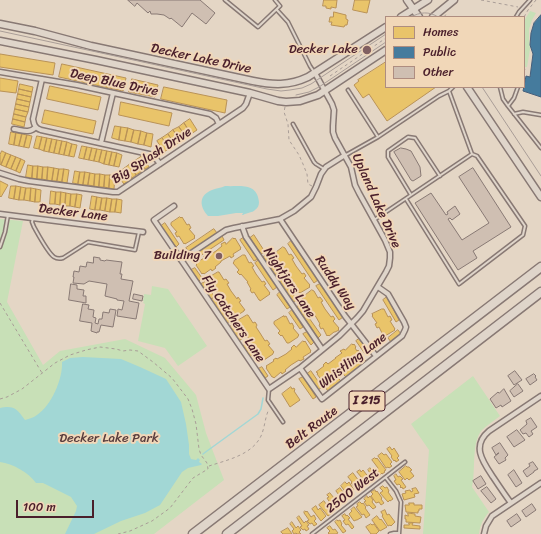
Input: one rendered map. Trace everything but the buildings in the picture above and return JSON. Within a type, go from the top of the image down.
[{"type":"highway","name":"Belt Route","points":[[193,534],[541,267]]},
{"type":"highway","name":"I 215","points":[[227,534],[541,292]]},
{"type":"street","points":[[407,0],[418,16]]},
{"type":"street","points":[[403,16],[428,0]]},
{"type":"street","points":[[434,16],[454,0]]},
{"type":"street","name":"Decker Lake Drive","points":[[0,24],[35,31],[91,46],[275,85],[296,82],[315,73],[385,28]]},
{"type":"street","name":"Decker Lake Drive","points":[[0,41],[76,55],[250,93],[278,101],[293,102],[318,95],[385,51]]},
{"type":"street","name":"Deep Blue Drive","points":[[0,72],[113,93],[210,114],[216,118],[219,124]]},
{"type":"street","name":"Upland Lake Drive","points":[[268,389],[300,368],[339,336],[351,324],[360,314],[378,287],[389,266],[390,258],[388,248],[355,185],[351,167],[335,138],[333,126],[334,110],[315,73]]},
{"type":"street","points":[[42,79],[33,119],[36,127],[41,130],[153,155],[160,164]]},
{"type":"street","points":[[468,88],[541,197]]},
{"type":"street","points":[[101,143],[113,93]]},
{"type":"street","name":"Big Splash Drive","points":[[0,173],[29,182],[118,192],[245,106],[250,93]]},
{"type":"street","points":[[14,129],[29,132],[36,127]]},
{"type":"street","points":[[182,260],[226,230],[280,219],[294,211],[314,193],[324,169],[345,155]]},
{"type":"street","name":"Fly Catchers Lane","points":[[174,206],[154,220],[268,389]]},
{"type":"street","name":"Decker Lane","points":[[0,214],[141,231]]},
{"type":"street","name":"Ruddy Way","points":[[280,219],[351,324],[376,356]]},
{"type":"street","name":"Nightjars Lane","points":[[242,226],[246,237],[322,349]]},
{"type":"street","name":"Whistling Lane","points":[[300,368],[322,399],[400,337],[406,327],[404,322],[390,296],[378,287]]},
{"type":"street","points":[[511,503],[482,460],[480,452],[481,443],[484,436],[490,431],[541,396]]},
{"type":"street","points":[[484,534],[490,519],[541,483]]},
{"type":"lane","points":[[225,0],[258,27],[280,6],[275,0]]},
{"type":"lane","points":[[517,16],[530,0]]},
{"type":"lane","points":[[277,10],[288,22],[315,73]]},
{"type":"lane","points":[[345,155],[378,137],[452,88]]},
{"type":"lane","points":[[500,88],[503,99],[541,148]]},
{"type":"lane","points":[[508,106],[514,98],[518,88]]},
{"type":"lane","points":[[348,90],[378,137]]},
{"type":"lane","points":[[406,199],[459,284],[523,235],[525,226],[477,156],[472,154],[449,90]]},
{"type":"lane","points":[[514,114],[523,112],[541,116]]},
{"type":"lane","points":[[293,124],[314,162],[324,169]]},
{"type":"lane","points":[[411,195],[388,157],[388,151],[408,137],[415,138],[440,176]]},
{"type":"lane","points":[[374,220],[472,154]]},
{"type":"lane","points":[[0,247],[6,232],[8,215]]},
{"type":"lane","points":[[33,218],[32,222],[37,232],[52,255],[58,259],[65,257],[88,242],[135,250],[141,231]]},
{"type":"lane","points":[[268,389],[268,400],[283,422]]},
{"type":"lane","name":"2500 West","points":[[312,534],[405,462]]},
{"type":"lane","points":[[385,477],[396,491],[400,502],[399,533],[390,534]]},
{"type":"path","points":[[481,0],[522,8]]},
{"type":"path","points":[[525,16],[536,0]]},
{"type":"path","points":[[330,76],[385,39]]},
{"type":"path","points":[[285,106],[284,112],[288,124],[289,140],[303,164],[307,174],[308,184],[313,186]]},
{"type":"path","points":[[0,303],[42,373]]},
{"type":"path","points":[[0,399],[22,389],[55,363],[70,355],[100,347],[138,352],[172,378],[188,399],[196,424],[199,449],[208,467]]},
{"type":"path","points":[[118,534],[130,531],[152,521],[170,508],[193,478],[208,469],[208,467],[237,457],[253,446],[262,434],[271,404]]},
{"type":"green space","points":[[530,11],[536,13],[529,29],[530,49],[527,67],[525,67],[525,19]]},
{"type":"green space","name":"Decker Lake Park","points":[[0,219],[23,221],[7,302],[43,365],[60,351],[125,339],[165,358],[196,395],[206,433],[224,480],[154,534],[0,534]]},
{"type":"green space","points":[[152,286],[168,289],[207,346],[178,366],[165,348],[138,341],[145,304],[143,303],[144,294],[151,295]]},
{"type":"green space","points":[[473,376],[500,416],[482,430],[476,442],[475,449],[472,487],[489,512],[482,522],[479,534],[423,534],[429,450],[411,424]]},
{"type":"water","points":[[225,186],[242,186],[251,188],[258,196],[258,207],[253,212],[243,215],[243,213],[236,213],[208,216],[202,205],[203,198],[208,192]]},
{"type":"water","points":[[83,357],[121,359],[166,379],[181,402],[191,459],[196,460],[198,458],[200,460],[199,462],[202,464],[188,468],[182,472],[160,505],[145,513],[121,521],[94,534],[65,534],[77,506],[71,497],[43,483],[36,483],[29,475],[20,469],[0,462],[0,408],[9,407],[15,409],[25,420],[35,416],[47,405],[55,392],[62,369],[62,362],[70,358]]},
{"type":"waterway","points":[[203,454],[258,414],[261,409],[263,398]]},
{"type":"tram line","points":[[413,16],[424,13],[436,16]]},
{"type":"tram line","points":[[0,31],[281,91],[302,88],[311,84],[385,35]]},
{"type":"tram line","points":[[296,95],[309,92],[319,87],[385,43]]},
{"type":"tram line","points":[[483,88],[541,176]]},
{"type":"place","name":"Decker Lake","points":[[367,50]]},
{"type":"place","name":"Building 7","points":[[219,256]]}]
